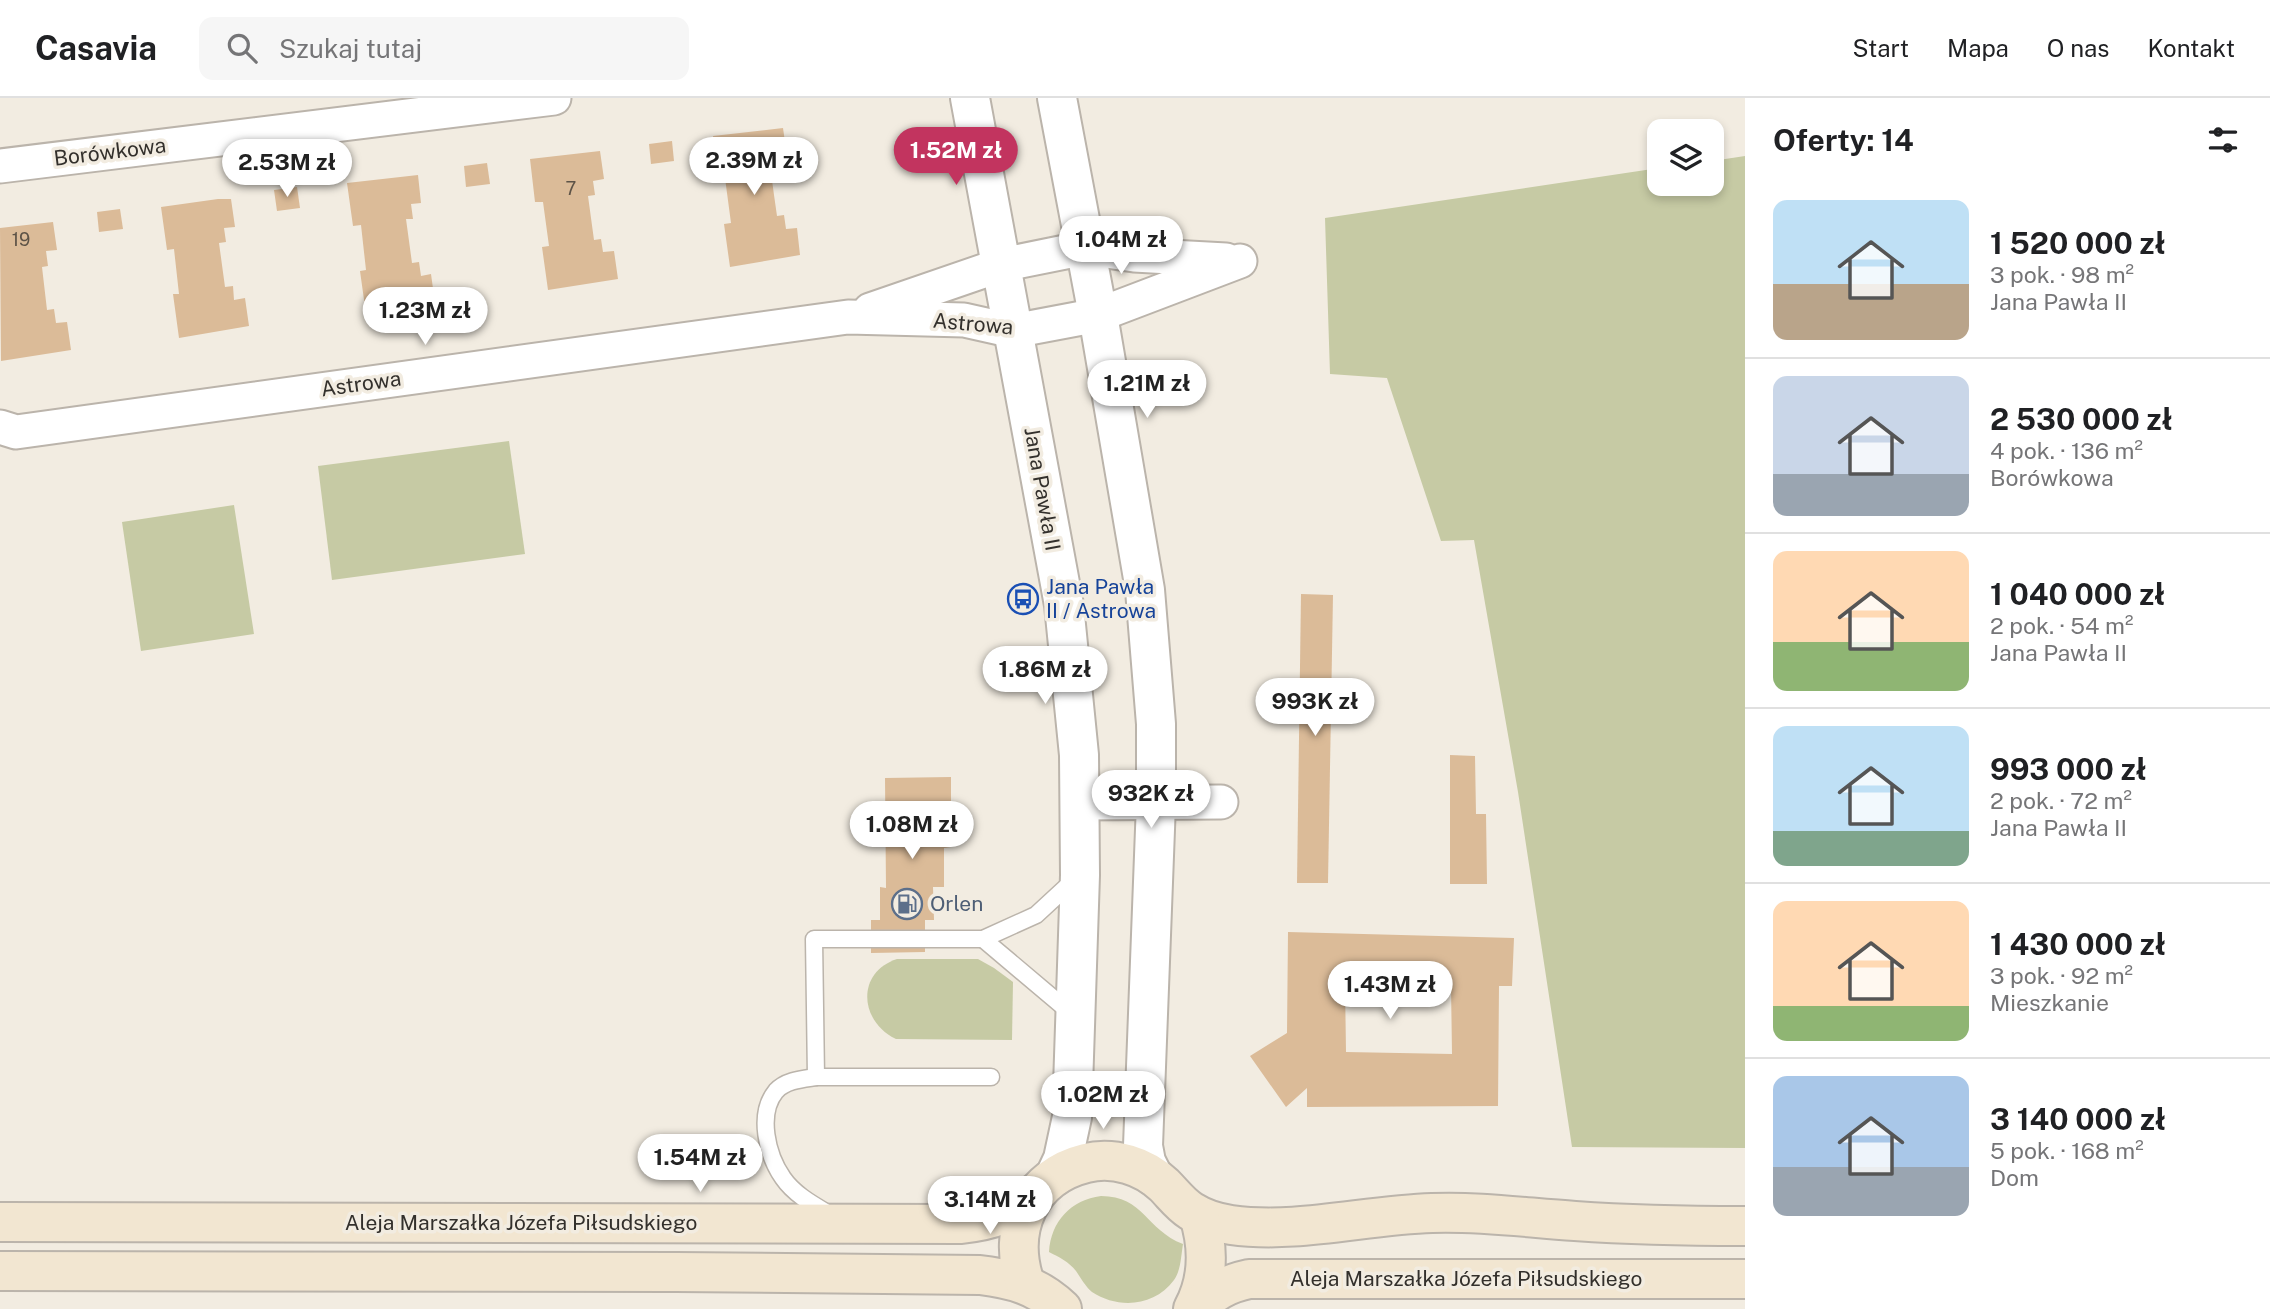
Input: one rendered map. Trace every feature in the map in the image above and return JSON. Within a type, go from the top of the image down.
[{"type":"main road","name":"Aleja Marszałka Józefa Piłsudskiego","points":[[0,1222],[960,1224],[985,1221],[1007,1214],[1066,1170],[1097,1161],[1126,1164],[1153,1176]]},
{"type":"main road","points":[[1153,1176],[1182,1205],[1199,1216],[1231,1224],[1263,1227],[1433,1213],[1628,1225],[1745,1226]]},
{"type":"main road","points":[[1045,1185],[1021,1224],[1018,1248],[1048,1300]]},
{"type":"main road","points":[[1195,1309],[1207,1264],[1206,1245],[1199,1216]]},
{"type":"main road","points":[[0,1271],[949,1275],[996,1277],[1048,1300]]},
{"type":"main road","name":"Aleja Marszałka Józefa Piłsudskiego","points":[[1195,1309],[1222,1287],[1249,1279],[1745,1279]]},
{"type":"street","name":"Borówkowa","points":[[0,166],[554,98]]},
{"type":"street","name":"Jana Pawła II","points":[[970,98],[1063,605],[1072,676],[1081,803],[1072,1117],[1063,1159],[1045,1185]]},
{"type":"street","points":[[1057,98],[1098,315],[1145,590],[1156,724],[1156,803],[1143,1135],[1146,1162],[1153,1176]]},
{"type":"street","name":"Astrowa","points":[[0,427],[16,432],[848,317],[964,320],[1013,331],[1098,315],[1240,261],[1134,255],[1085,248],[1001,264],[848,317]]},
{"type":"street","points":[[1081,803],[1222,802]]},
{"type":"lane","points":[[816,1077],[814,939],[982,939],[1036,915],[1080,875]]},
{"type":"lane","points":[[982,939],[1054,996],[1075,1017]]},
{"type":"lane","points":[[854,1225],[804,1199],[783,1178],[770,1154],[766,1127],[767,1108],[777,1090],[796,1080],[816,1077],[991,1077]]},
{"type":"green space","points":[[1745,156],[1745,1148],[1572,1147],[1518,792],[1474,540],[1441,541],[1387,378],[1330,374],[1325,218],[1647,170],[1647,196],[1724,196],[1724,159]]},
{"type":"green space","points":[[509,441],[525,554],[332,580],[318,466]]},
{"type":"green space","points":[[234,505],[254,634],[141,651],[122,522]]},
{"type":"green space","points":[[897,959],[978,959],[994,968],[1013,982],[1012,1040],[896,1039],[884,1031],[869,1010],[869,986],[874,975],[883,966]]},
{"type":"green space","points":[[1101,1196],[1115,1197],[1136,1207],[1161,1231],[1183,1244],[1174,1280],[1156,1296],[1124,1303],[1102,1297],[1090,1290],[1070,1265],[1049,1252],[1054,1231],[1064,1214],[1080,1202]]},
{"type":"building","points":[[783,128],[787,156],[776,157],[778,171],[771,173],[777,216],[784,215],[786,229],[797,228],[800,255],[730,267],[724,224],[731,223],[725,178],[718,179],[713,136]]},
{"type":"building","points":[[672,141],[674,161],[651,164],[649,144]]},
{"type":"building","points":[[600,151],[604,179],[593,181],[595,195],[588,196],[594,240],[601,239],[603,252],[614,251],[618,279],[548,290],[542,247],[549,246],[543,202],[535,202],[530,159]]},
{"type":"building","points":[[487,163],[490,184],[466,187],[464,166]]},
{"type":"building","points":[[418,175],[421,203],[411,204],[413,219],[406,219],[412,263],[419,262],[421,276],[431,274],[435,303],[366,314],[360,271],[366,270],[361,225],[353,226],[347,183]]},
{"type":"building","points":[[297,187],[300,208],[277,211],[274,190]]},
{"type":"building","points":[[231,199],[235,227],[224,228],[226,242],[219,243],[225,287],[233,286],[234,300],[245,298],[249,326],[179,338],[173,294],[179,294],[174,249],[167,250],[161,207]]},
{"type":"building","points":[[120,209],[123,229],[99,232],[97,212]]},
{"type":"building","points":[[53,222],[57,250],[46,251],[48,266],[42,267],[47,310],[54,309],[56,323],[67,322],[71,350],[1,361],[0,228]]},
{"type":"building","points":[[1301,594],[1333,595],[1328,883],[1297,883]]},
{"type":"building","points":[[1450,755],[1475,756],[1476,814],[1486,814],[1487,884],[1450,884]]},
{"type":"building","points":[[951,777],[951,847],[944,848],[944,887],[933,887],[934,920],[925,920],[925,952],[871,953],[871,920],[880,920],[880,887],[886,888],[885,778]]},
{"type":"building","points":[[1288,932],[1514,938],[1512,986],[1499,986],[1498,1106],[1307,1107],[1307,1088],[1286,1107],[1250,1056],[1287,1033]],"holes":[[[1345,984],[1451,985],[1452,1054],[1346,1052]]]},
{"type":"place","name":"Jana Pawła II / Astrowa","points":[[1023,599]]},
{"type":"place","name":"Orlen","points":[[907,904]]}]
